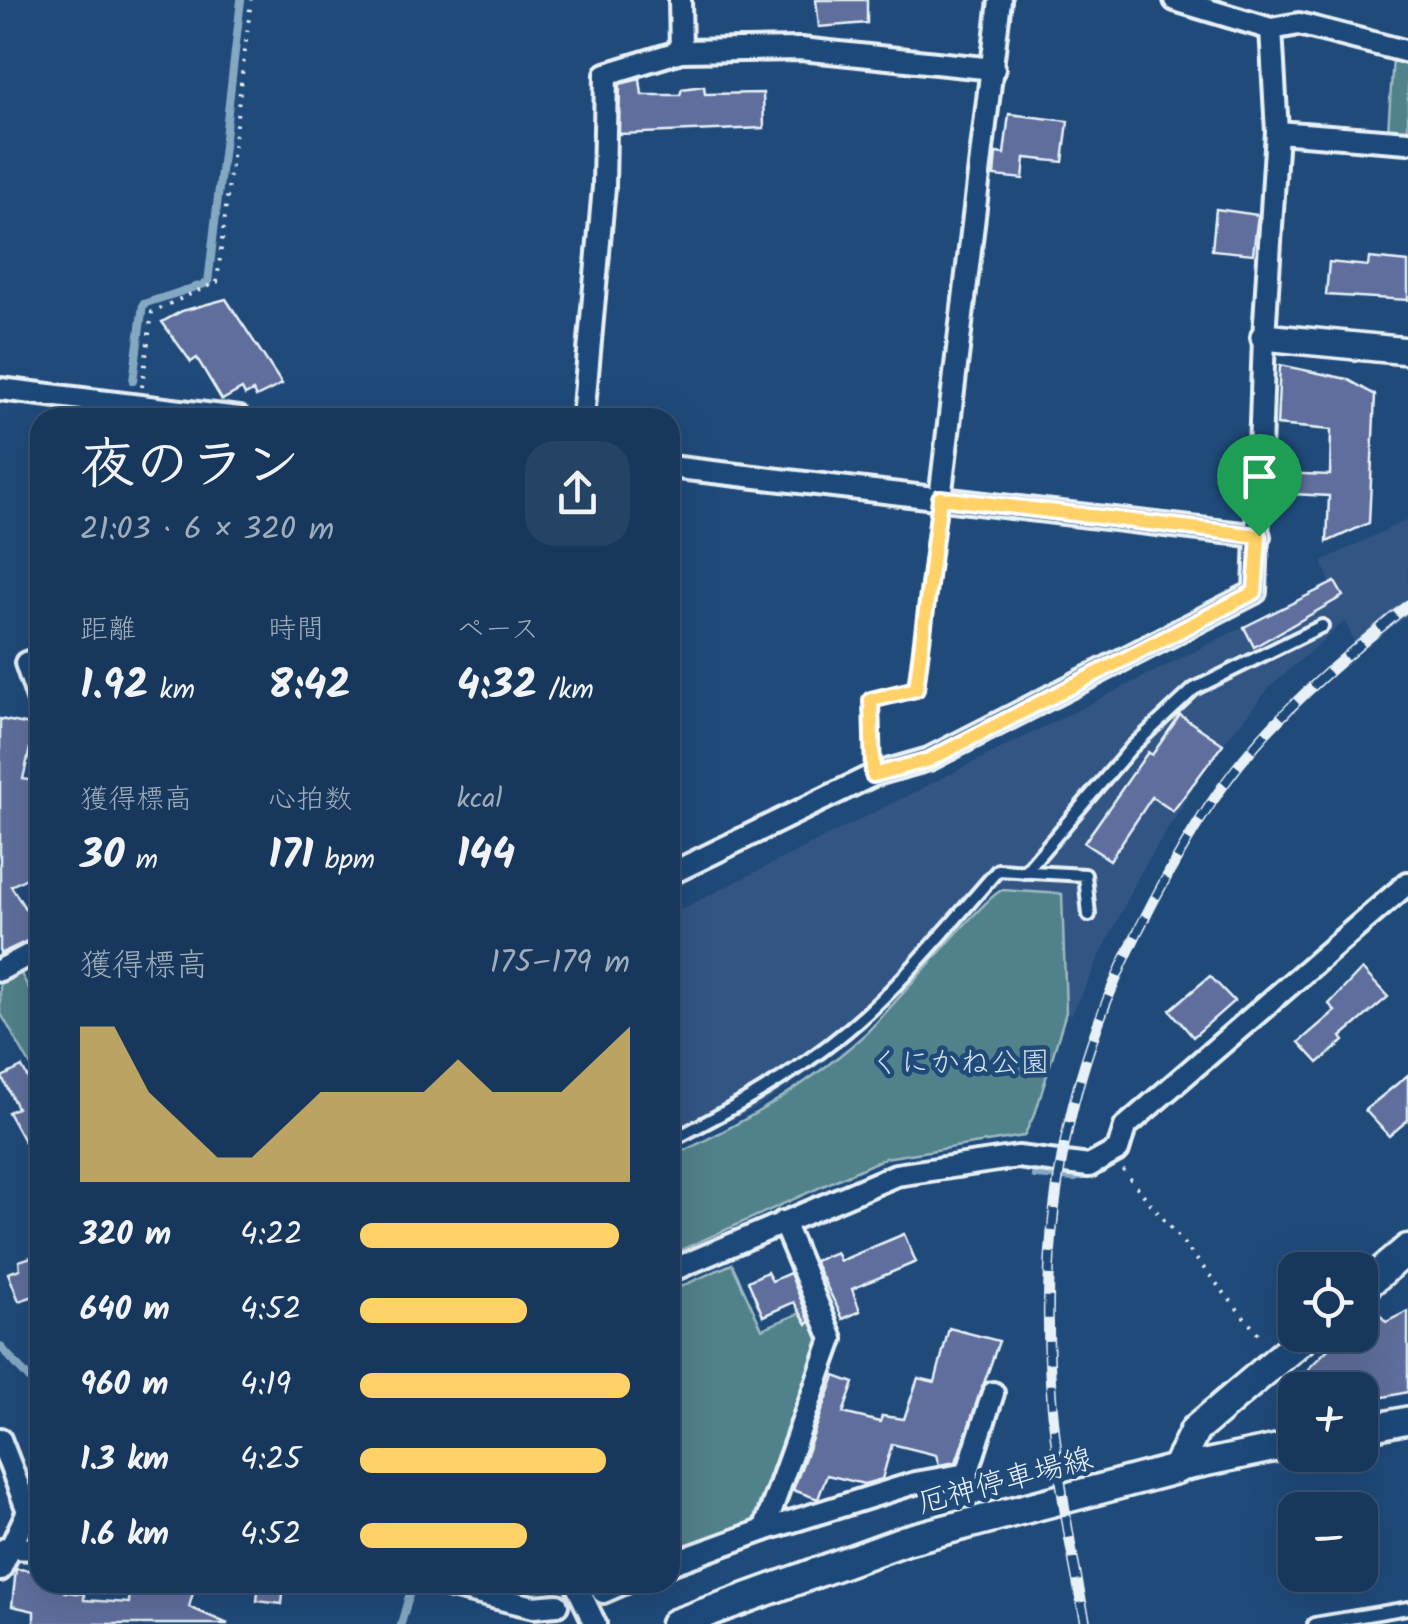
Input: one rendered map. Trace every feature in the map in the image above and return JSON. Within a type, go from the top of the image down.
[{"type":"main road","points":[[1378,1275],[1408,1249]]},
{"type":"main road","points":[[1176,1469],[1195,1430],[1287,1352]]},
{"type":"main road","name":"厄神停車場線","points":[[675,1624],[906,1540],[1176,1469]]},
{"type":"street","points":[[680,0],[680,51]]},
{"type":"street","points":[[940,498],[1000,0]]},
{"type":"street","points":[[1176,0],[1271,30],[1299,24],[1408,52]]},
{"type":"street","points":[[680,869],[873,775],[929,760],[1255,592],[1264,336],[1277,132],[1271,30]]},
{"type":"street","points":[[584,408],[604,186],[606,74],[680,51],[801,49],[994,69]]},
{"type":"street","points":[[1277,132],[1408,142]]},
{"type":"street","points":[[1264,336],[1408,351]]},
{"type":"street","points":[[0,389],[115,408]]},
{"type":"street","points":[[680,468],[1259,536]]},
{"type":"street","points":[[680,1267],[896,1175],[1018,1157],[1089,1166],[1118,1150],[1124,1127],[1408,883]]},
{"type":"street","points":[[0,970],[30,954]]},
{"type":"street","points":[[764,1530],[832,1339],[783,1222]]},
{"type":"street","points":[[680,1560],[916,1483],[967,1474],[993,1393]]},
{"type":"street","points":[[1378,1426],[1408,1420]]},
{"type":"street","points":[[0,1439],[28,1511]]},
{"type":"street","points":[[1176,1469],[1278,1448]]},
{"type":"street","points":[[0,1570],[4,1550],[30,1508]]},
{"type":"street","points":[[4,1550],[30,1549]]},
{"type":"street","points":[[478,1593],[534,1606],[557,1606]]},
{"type":"street","points":[[580,1593],[595,1624]]},
{"type":"lane","points":[[1025,872],[1132,747],[1194,689],[1322,626]]},
{"type":"lane","points":[[680,1136],[733,1109],[826,1047],[879,1002],[998,870],[1085,875],[1089,914]]},
{"type":"lane","points":[[1314,1624],[1408,1608]]},
{"type":"path","points":[[140,408],[152,312],[218,282],[251,0]]},
{"type":"path","points":[[873,775],[871,700],[916,689],[940,498]]},
{"type":"path","points":[[1111,1154],[1263,1340]]},
{"type":"shaded area","points":[[1408,519],[1408,615],[1359,653],[1345,621],[1270,687],[1214,755],[1140,874],[1071,1016],[1066,1012],[1062,894],[991,888],[899,997],[820,1065],[756,1108],[680,1146],[680,910],[1330,583],[1322,561]]},
{"type":"green space","points":[[1393,58],[1408,59],[1408,132],[1388,131]]},
{"type":"green space","name":"くにかね公園","points":[[1002,890],[1062,894],[1066,1012],[1036,1111],[1024,1136],[885,1158],[680,1250],[680,1152],[772,1103],[843,1053]]},
{"type":"green space","points":[[19,970],[30,990],[30,1064],[0,1012],[0,978]]},
{"type":"green space","points":[[732,1264],[762,1329],[810,1309],[820,1327],[820,1340],[751,1525],[680,1550],[680,1287]]},
{"type":"building","points":[[816,0],[867,0],[867,23],[819,27]]},
{"type":"building","points":[[640,79],[642,95],[680,95],[682,89],[704,86],[705,94],[763,93],[764,128],[619,134],[620,84]]},
{"type":"building","points":[[1009,114],[1068,121],[1063,162],[1025,158],[1023,179],[994,176],[996,153],[1004,154]]},
{"type":"building","points":[[1216,209],[1258,215],[1253,254],[1212,250]]},
{"type":"building","points":[[1369,258],[1408,262],[1408,300],[1326,295],[1329,262],[1368,266]]},
{"type":"building","points":[[226,299],[282,384],[256,397],[253,391],[245,395],[242,389],[222,400],[197,358],[191,362],[162,322],[182,311]]},
{"type":"building","points":[[1280,365],[1347,379],[1375,395],[1369,523],[1327,542],[1329,496],[1274,493],[1276,473],[1330,475],[1331,430],[1277,425]]},
{"type":"building","points":[[1335,582],[1343,596],[1254,647],[1244,627]]},
{"type":"building","points":[[1180,715],[1223,744],[1173,811],[1152,797],[1110,860],[1084,843],[1148,752],[1152,755]]},
{"type":"building","points":[[0,719],[30,725],[23,779],[30,780],[30,876],[11,886],[30,916],[30,940],[0,954]]},
{"type":"building","points":[[1362,969],[1388,997],[1341,1037],[1344,1041],[1318,1063],[1299,1042],[1335,1011],[1329,1004]]},
{"type":"building","points":[[1210,976],[1234,1001],[1193,1037],[1170,1010]]},
{"type":"building","points":[[22,1067],[30,1083],[30,1139],[24,1141],[8,1112],[17,1108],[2,1077]]},
{"type":"building","points":[[1408,1075],[1408,1120],[1389,1136],[1365,1110]]},
{"type":"building","points":[[904,1234],[916,1262],[852,1289],[860,1311],[843,1319],[814,1261],[836,1252],[840,1261]]},
{"type":"building","points":[[30,1257],[30,1297],[19,1301],[8,1273],[20,1269],[19,1261]]},
{"type":"building","points":[[767,1272],[772,1281],[790,1273],[810,1322],[807,1324],[794,1302],[763,1316],[748,1281]]},
{"type":"building","points":[[1408,1311],[1408,1392],[1378,1398],[1378,1372],[1308,1369],[1325,1352],[1378,1352],[1378,1316],[1386,1322]]},
{"type":"building","points":[[949,1328],[999,1341],[956,1462],[939,1465],[936,1455],[892,1444],[882,1479],[864,1484],[827,1475],[818,1499],[793,1490],[835,1376],[854,1383],[843,1413],[880,1422],[882,1416],[904,1419],[918,1378],[935,1382]]},
{"type":"building","points":[[16,1569],[30,1570],[30,1593],[74,1593],[84,1594],[84,1600],[129,1603],[129,1593],[193,1593],[189,1607],[228,1624],[34,1624],[34,1611],[12,1606]]},
{"type":"building","points":[[258,1593],[283,1593],[282,1604],[257,1601]]},
{"type":"waterway","points":[[133,381],[143,304],[208,283],[241,0]]},
{"type":"waterway","points":[[1035,1175],[1075,1178],[1101,1171]]},
{"type":"waterway","points":[[0,1346],[30,1380]]},
{"type":"waterway","points":[[401,1624],[410,1593]]},
{"type":"railway","points":[[1086,1624],[1055,1435],[1049,1345],[1050,1256],[1060,1168],[1080,1080],[1111,992],[1153,902],[1211,803],[1288,710],[1408,605]]},
{"type":"route","points":[[940,498],[1259,536],[1255,592],[929,760],[873,775],[871,700],[916,689],[940,498]]}]
